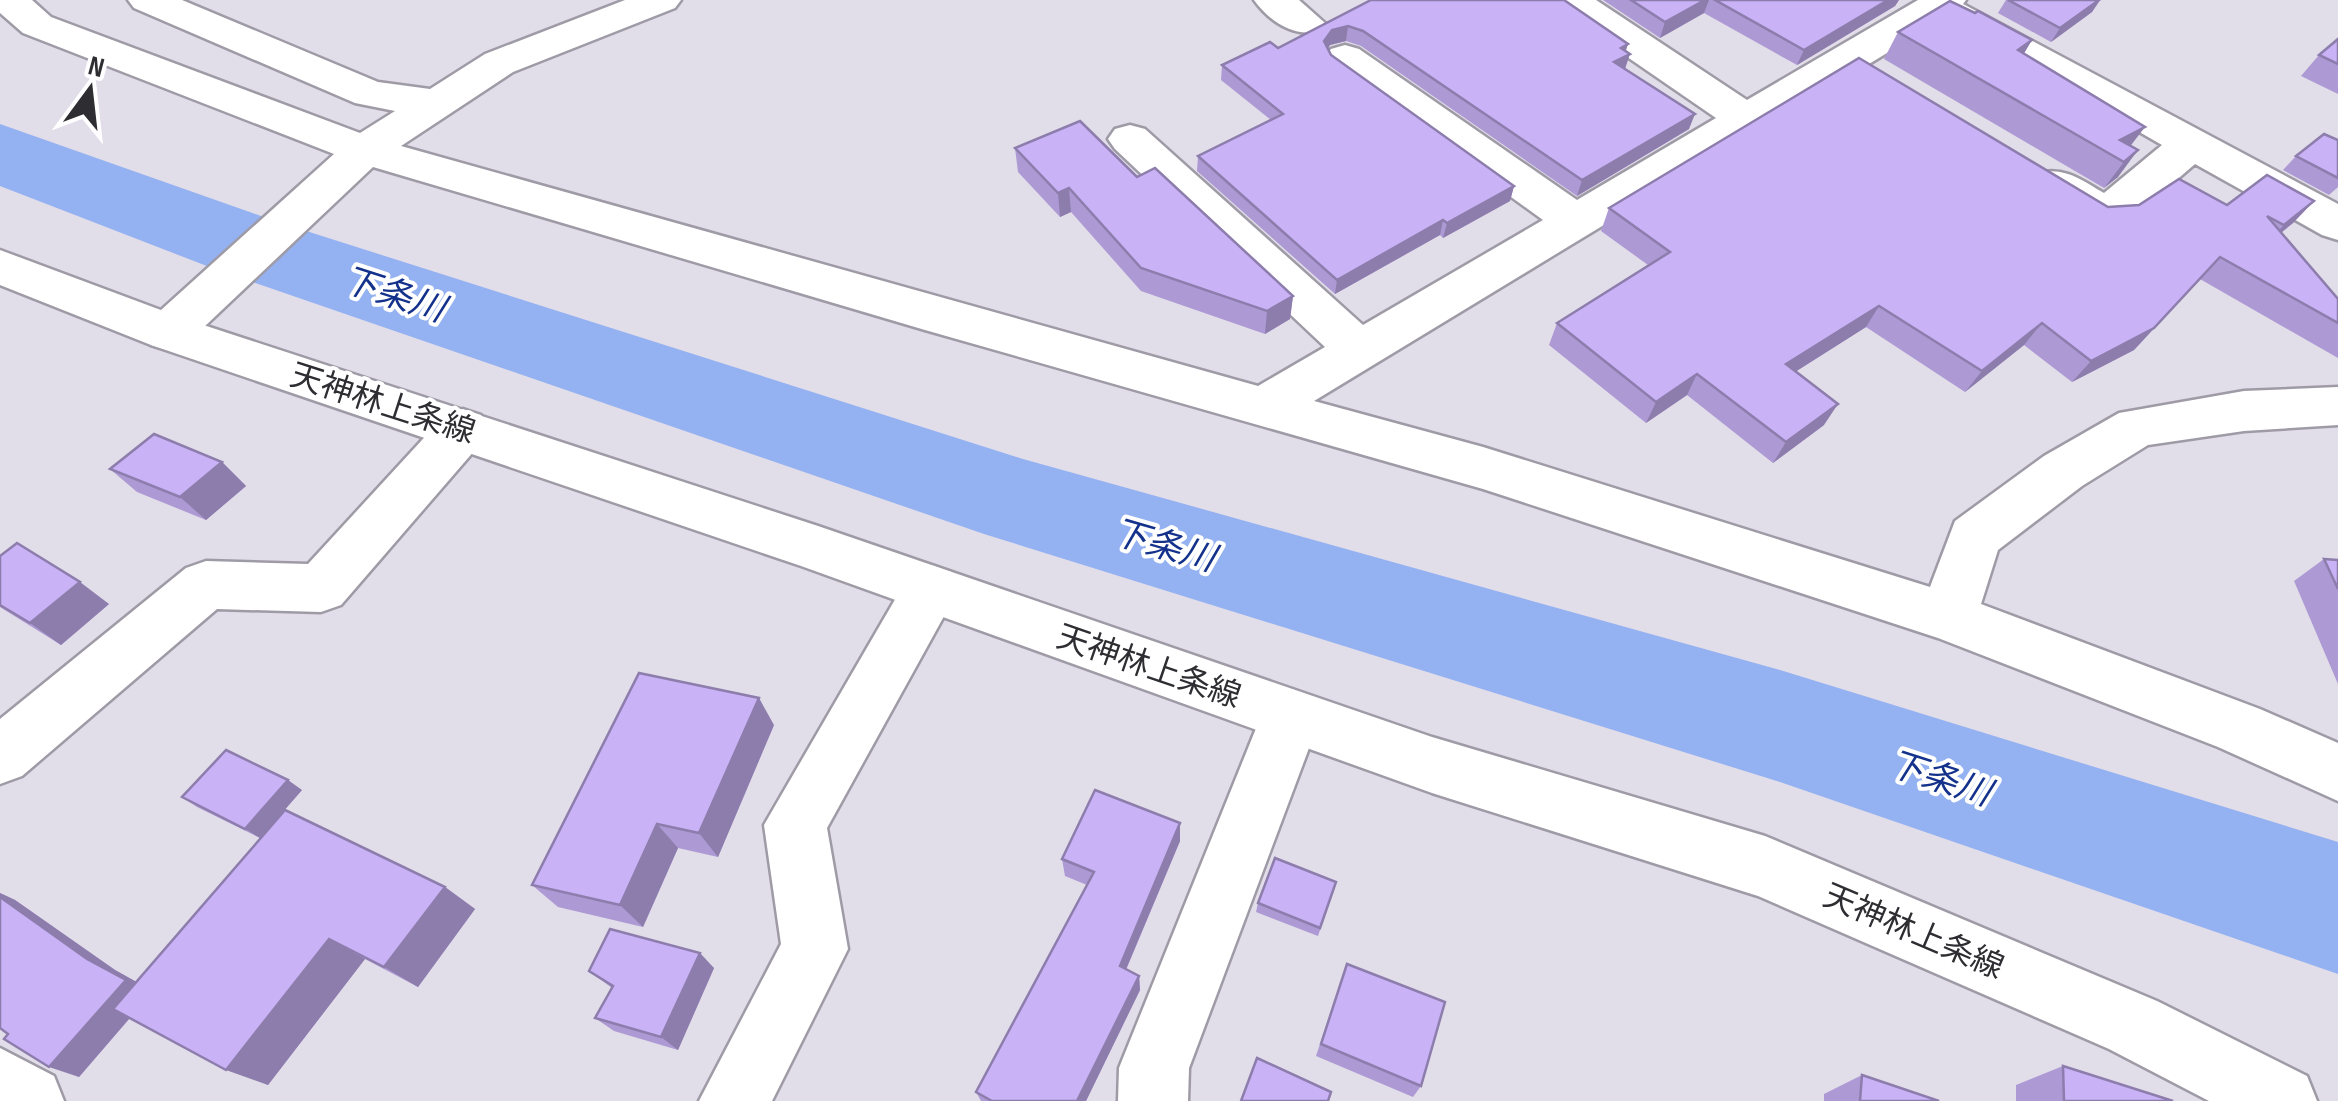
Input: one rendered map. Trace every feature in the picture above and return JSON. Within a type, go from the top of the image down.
[{"type":"street","points":[[9,0],[37,26],[362,153],[1483,468],[1949,617],[2239,728],[2338,773]]},
{"type":"street","points":[[168,332],[362,153],[436,103],[499,62],[660,0]]},
{"type":"street","points":[[1570,0],[1746,119]]},
{"type":"street","points":[[152,1],[370,94],[436,103]]},
{"type":"street","points":[[1266,406],[1746,119],[1864,68],[1939,1],[2191,144],[2330,209]]},
{"type":"street","points":[[1344,58],[1576,221]]},
{"type":"street","points":[[1130,139],[1358,350]]},
{"type":"street","points":[[2026,166],[2107,216],[2191,144]]},
{"type":"street","name":"天神林上条線","points":[[0,268],[168,332],[464,429],[1432,765],[1764,867],[2133,1025],[2282,1101]]},
{"type":"street","points":[[1949,617],[1974,537],[2063,470],[2137,427],[2244,411],[2338,406]]},
{"type":"street","points":[[0,756],[206,585],[321,588],[464,429]]},
{"type":"street","points":[[734,1101],[815,948],[795,826],[931,590]]},
{"type":"street","points":[[1153,1101],[1154,1068],[1291,716]]},
{"type":"street","points":[[0,1083],[29,1101]]},
{"type":"building","points":[[1371,0],[1564,0],[1628,44],[1621,48],[1630,54],[1614,62],[1695,114],[1582,180],[1363,31],[1348,26],[1332,30],[1324,41],[1331,55],[1514,186],[1447,223],[1443,220],[1337,280],[1198,156],[1283,114],[1222,65],[1270,42],[1278,48]]},
{"type":"building","points":[[1631,0],[1705,0],[1665,22]]},
{"type":"building","points":[[1715,0],[1888,0],[1804,50]]},
{"type":"building","points":[[2008,0],[2099,0],[2060,28]]},
{"type":"building","points":[[1950,1],[2032,40],[2018,50],[2145,127],[2120,140],[2138,150],[2124,162],[1898,32]]},
{"type":"building","points":[[2338,39],[2338,64],[2319,55]]},
{"type":"building","points":[[1859,58],[2108,207],[2139,205],[2179,179],[2227,205],[2267,175],[2314,201],[2284,225],[2267,216],[2338,299],[2338,323],[2220,257],[2154,328],[2091,361],[2042,323],[1982,371],[1879,306],[1786,364],[1838,404],[1786,442],[1697,374],[1656,402],[1557,323],[1670,252],[1609,208]]},
{"type":"building","points":[[1080,121],[1137,177],[1155,168],[1293,296],[1267,311],[1141,268],[1069,188],[1058,193],[1015,148]]},
{"type":"building","points":[[2324,134],[2338,140],[2338,178],[2296,156]]},
{"type":"building","points":[[154,434],[222,462],[180,497],[110,469]]},
{"type":"building","points":[[17,543],[80,582],[30,623],[0,605],[0,556]]},
{"type":"building","points":[[2324,559],[2338,560],[2338,589]]},
{"type":"building","points":[[639,673],[759,698],[699,833],[657,824],[620,905],[532,885]]},
{"type":"building","points":[[226,750],[288,780],[245,829],[182,797]]},
{"type":"building","points":[[1095,790],[1180,823],[1120,966],[1139,976],[1077,1101],[992,1101],[976,1092],[1094,872],[1062,859]]},
{"type":"building","points":[[285,810],[445,887],[384,967],[329,939],[226,1070],[113,1009]]},
{"type":"building","points":[[1275,858],[1336,882],[1320,928],[1258,903]]},
{"type":"building","points":[[0,897],[87,959],[126,980],[49,1067],[4,1039],[8,1034],[0,1028]]},
{"type":"building","points":[[610,929],[700,953],[661,1037],[595,1018],[613,986],[589,971]]},
{"type":"building","points":[[1347,964],[1445,1002],[1421,1086],[1321,1044]]},
{"type":"building","points":[[1257,1058],[1331,1092],[1328,1101],[1241,1101]]},
{"type":"building","points":[[2063,1066],[2173,1101],[2064,1101]]},
{"type":"building","points":[[1862,1075],[1939,1101],[1860,1101]]},
{"type":"waterway","name":"下条川","points":[[0,153],[245,245],[1023,503],[1780,726],[2338,908]]}]
